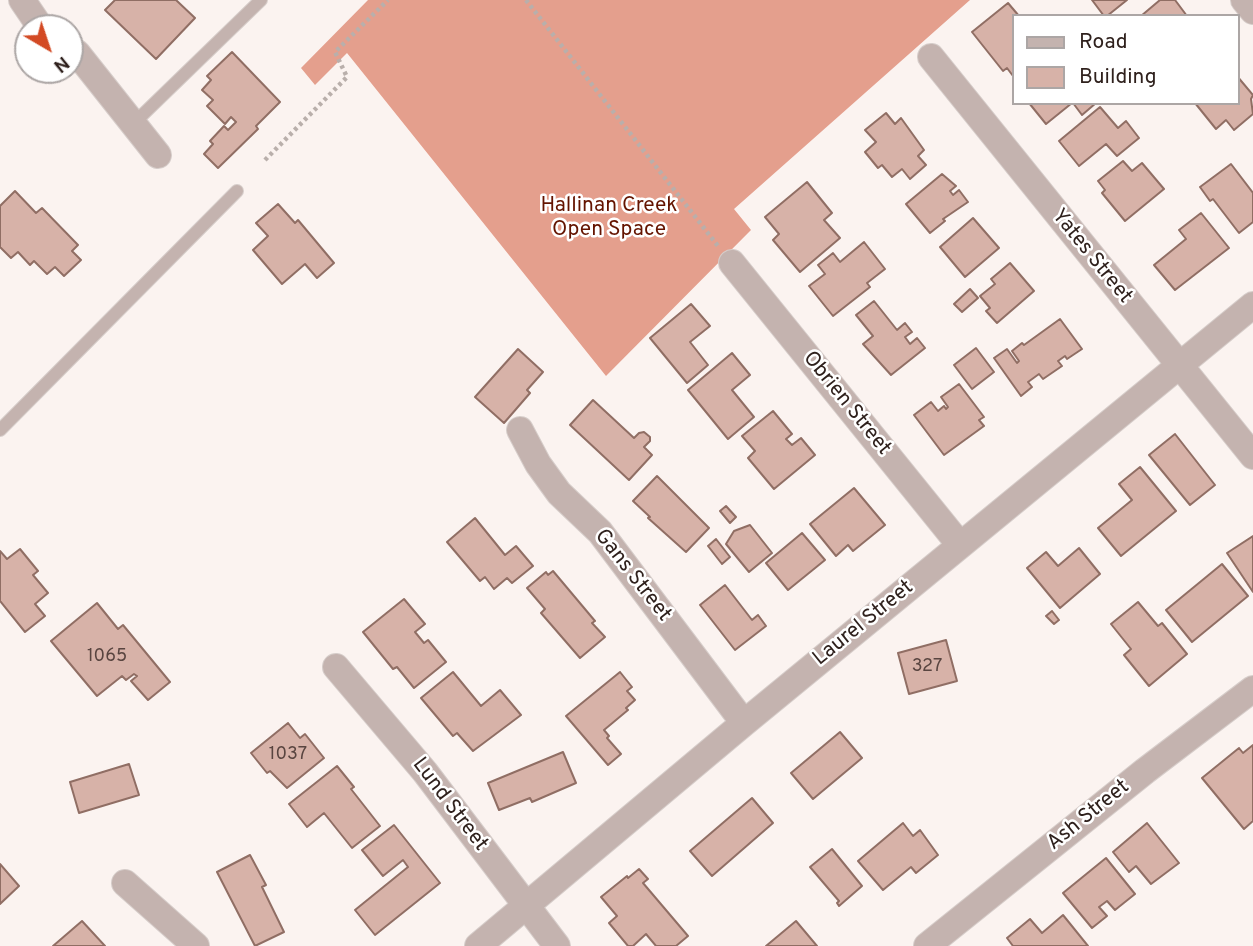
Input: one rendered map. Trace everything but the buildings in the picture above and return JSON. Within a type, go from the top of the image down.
[{"type":"street","points":[[1244,0],[1253,11]]},
{"type":"street","name":"Yates Street","points":[[931,57],[1253,456]]},
{"type":"street","points":[[84,62],[158,155]]},
{"type":"street","name":"Obrien Street","points":[[732,263],[960,545]]},
{"type":"street","name":"Laurel Street","points":[[478,946],[744,723],[1253,305]]},
{"type":"street","name":"Gans Street","points":[[520,430],[538,464],[559,493],[600,532],[744,723]]},
{"type":"street","name":"Lund Street","points":[[336,667],[425,772],[557,946]]},
{"type":"street","name":"Ash Street","points":[[927,946],[1145,771],[1253,689]]},
{"type":"street","points":[[125,883],[196,946]]},
{"type":"lane","points":[[133,124],[261,0]]},
{"type":"lane","points":[[0,430],[237,191]]},
{"type":"path","points":[[265,160],[347,77],[335,52],[388,0]]},
{"type":"path","points":[[526,0],[732,263]]},
{"type":"green space","name":"Hallinan Creek Open Space","points":[[368,0],[970,0],[734,209],[751,230],[606,376],[347,53],[315,85],[301,68]]}]
